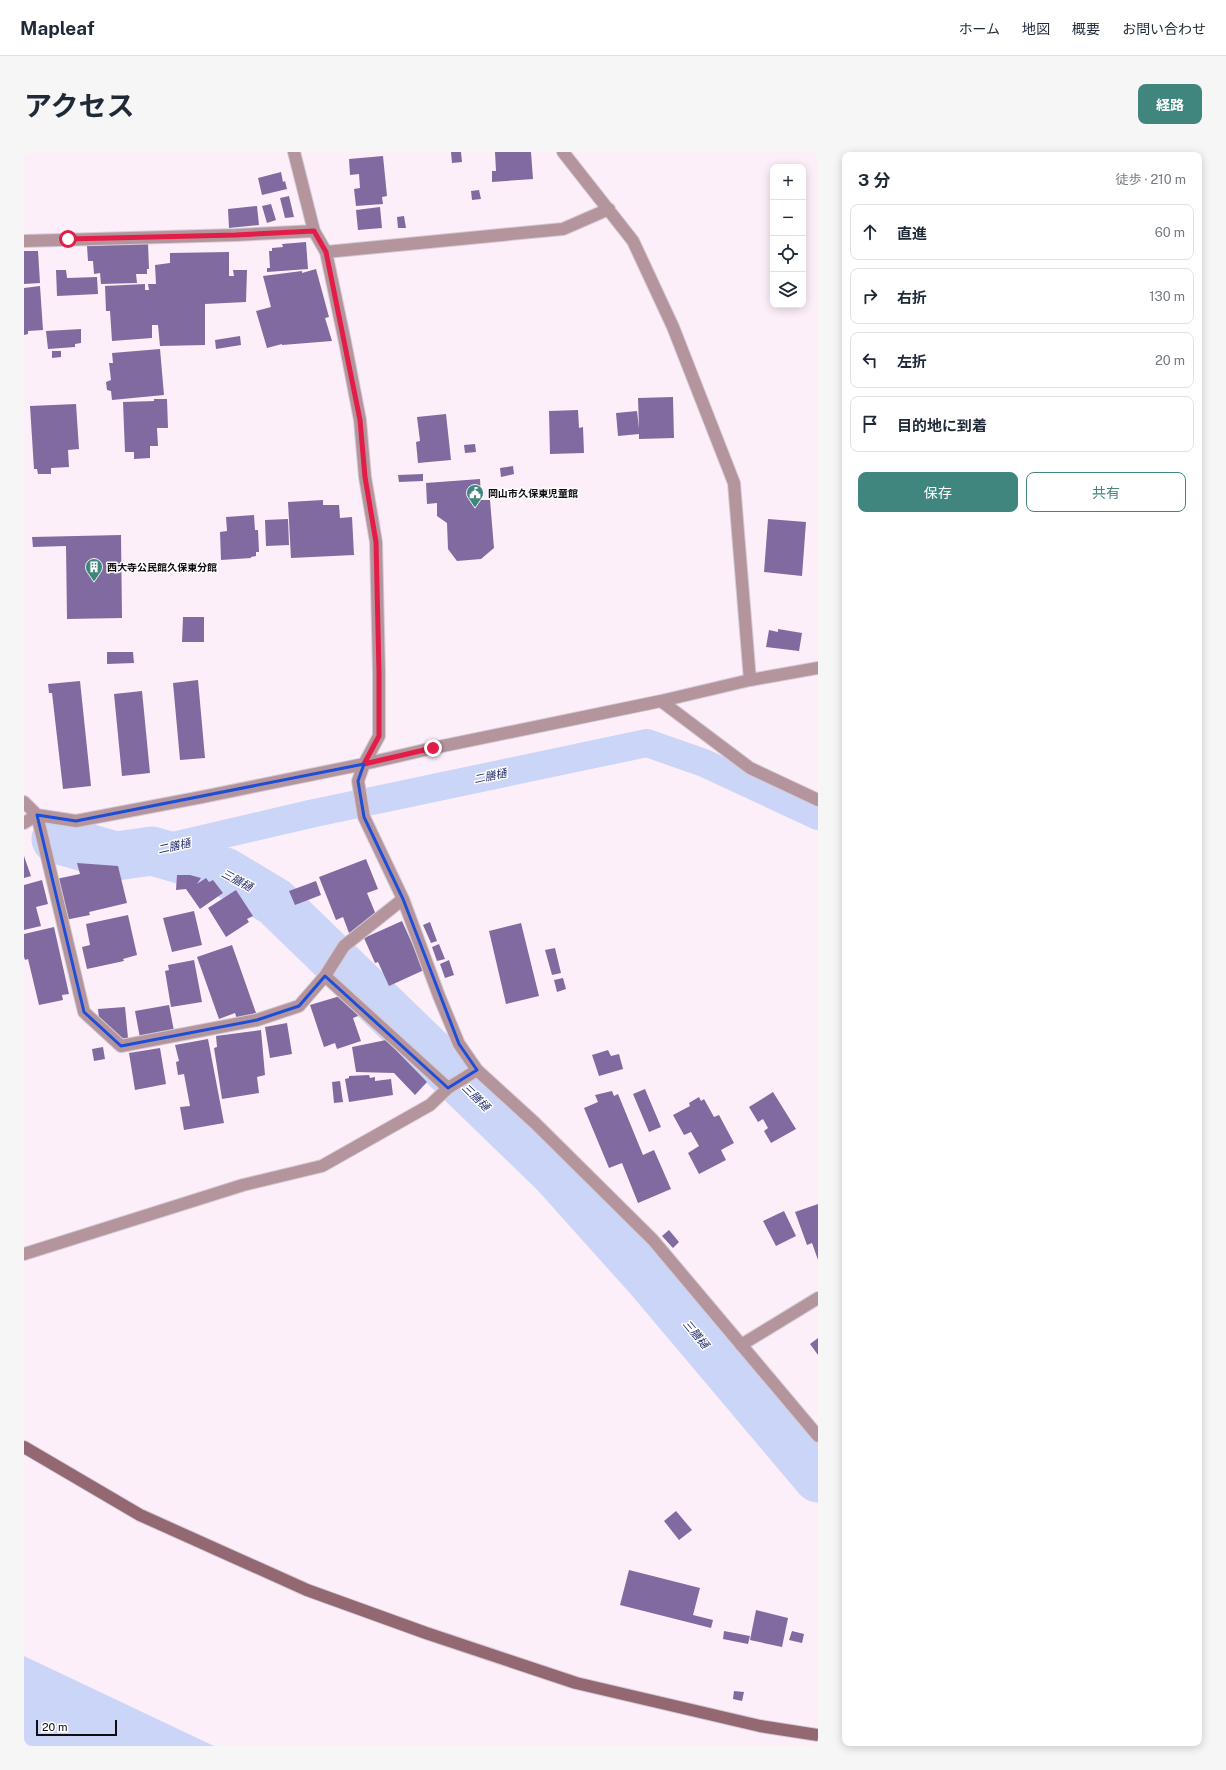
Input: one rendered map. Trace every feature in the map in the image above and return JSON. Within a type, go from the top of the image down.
[{"type":"street","points":[[294,152],[314,231],[326,252],[360,420],[365,477],[376,542],[379,736],[364,764],[358,781],[364,817],[404,900],[439,996],[459,1044],[478,1070],[535,1123],[654,1240],[818,1436]]},
{"type":"street","points":[[563,152],[633,241],[674,327],[734,483],[750,680]]},
{"type":"street","points":[[326,252],[563,229],[609,209]]},
{"type":"street","points":[[24,241],[236,235],[314,231]]},
{"type":"street","points":[[24,823],[37,815],[76,821],[364,764],[433,748],[661,701],[750,680],[818,668]]},
{"type":"street","points":[[661,701],[750,768],[818,800]]},
{"type":"street","points":[[24,802],[37,815],[84,1012],[120,1046],[257,1020],[299,1006],[325,976],[344,946],[404,900]]},
{"type":"street","points":[[325,976],[448,1088]]},
{"type":"street","points":[[24,1254],[243,1185],[322,1166],[430,1105],[448,1088],[478,1070]]},
{"type":"street","points":[[741,1345],[818,1298]]},
{"type":"street","points":[[24,1447],[140,1515],[307,1590],[426,1633],[576,1684],[760,1726],[818,1735]]},
{"type":"highlighted area","points":[[364,764],[358,781],[364,817],[403,899],[459,1044],[477,1070],[448,1088],[325,976],[299,1006],[257,1020],[121,1046],[84,1012],[37,815],[76,821]]},
{"type":"water","points":[[24,1656],[214,1746],[24,1746]]},
{"type":"building","points":[[451,152],[461,152],[462,162],[452,163]]},
{"type":"building","points":[[495,152],[531,152],[533,179],[492,182],[492,171],[496,171]]},
{"type":"building","points":[[383,156],[387,196],[382,197],[383,204],[356,206],[354,189],[360,188],[359,174],[350,175],[349,159]]},
{"type":"building","points":[[281,172],[283,182],[285,181],[287,189],[262,195],[258,178]]},
{"type":"building","points":[[479,190],[481,199],[472,200],[471,191]]},
{"type":"building","points":[[289,196],[294,217],[285,218],[280,198]]},
{"type":"building","points":[[271,204],[276,220],[267,223],[262,206]]},
{"type":"building","points":[[257,206],[259,225],[229,228],[228,209]]},
{"type":"building","points":[[380,207],[382,228],[358,230],[356,210]]},
{"type":"building","points":[[404,216],[406,228],[398,228],[397,217]]},
{"type":"building","points":[[306,242],[308,269],[267,272],[267,268],[270,268],[269,251],[272,251],[272,248],[283,247],[282,244]]},
{"type":"building","points":[[148,243],[149,269],[147,269],[147,274],[136,274],[137,283],[101,284],[100,273],[94,274],[93,261],[88,261],[87,246]]},
{"type":"building","points":[[24,251],[38,251],[40,283],[24,284]]},
{"type":"building","points":[[229,252],[229,276],[234,276],[233,270],[247,270],[246,302],[205,304],[205,345],[160,346],[158,325],[152,325],[152,338],[112,341],[110,311],[106,311],[105,286],[145,284],[145,290],[149,290],[148,284],[156,284],[155,265],[170,263],[170,253]]},
{"type":"building","points":[[316,269],[329,317],[325,318],[332,341],[282,344],[267,348],[256,311],[271,307],[263,276],[302,271],[302,273]]},
{"type":"building","points":[[56,270],[66,270],[67,278],[97,277],[98,294],[57,296]]},
{"type":"building","points":[[40,286],[43,330],[28,331],[28,334],[24,335],[24,288]]},
{"type":"building","points":[[81,329],[81,343],[75,344],[75,347],[48,349],[46,331]]},
{"type":"building","points":[[240,336],[241,345],[216,349],[215,340]]},
{"type":"building","points":[[160,349],[164,395],[112,400],[111,391],[107,390],[106,382],[111,380],[109,363],[113,363],[112,353]]},
{"type":"building","points":[[52,351],[61,351],[61,357],[52,358]]},
{"type":"building","points":[[673,397],[674,438],[639,439],[639,434],[618,436],[616,413],[637,411],[639,429],[638,398]]},
{"type":"building","points":[[154,399],[167,399],[168,428],[157,428],[158,446],[150,446],[150,458],[134,459],[134,452],[125,452],[123,402],[154,401]]},
{"type":"building","points":[[76,404],[79,449],[68,450],[69,467],[51,468],[51,474],[38,474],[37,469],[34,469],[30,406]]},
{"type":"building","points":[[578,410],[579,428],[583,427],[584,453],[550,454],[549,411]]},
{"type":"building","points":[[446,414],[451,460],[418,463],[416,442],[420,441],[417,417]]},
{"type":"building","points":[[475,444],[476,452],[465,453],[464,445]]},
{"type":"building","points":[[513,466],[514,474],[501,477],[500,468]]},
{"type":"building","points":[[423,474],[423,481],[399,482],[398,475]]},
{"type":"building","points":[[480,479],[481,500],[490,500],[494,548],[481,559],[457,561],[448,549],[447,523],[437,516],[437,503],[427,504],[426,483]]},
{"type":"building","points":[[323,500],[323,505],[339,505],[340,518],[352,517],[354,555],[291,558],[288,502]]},
{"type":"building","points":[[254,515],[255,530],[258,530],[259,552],[256,552],[256,556],[251,558],[221,560],[220,532],[227,531],[226,517]]},
{"type":"building","points":[[288,519],[289,545],[266,546],[265,520]]},
{"type":"building","points":[[768,519],[806,522],[802,576],[764,572]]},
{"type":"building","name":"西大寺公民館久保東分館","points":[[121,535],[122,618],[67,619],[66,546],[33,547],[32,537]]},
{"type":"building","points":[[183,617],[204,617],[204,642],[182,642]]},
{"type":"building","points":[[778,629],[802,633],[799,651],[766,647],[769,630],[778,632]]},
{"type":"building","points":[[107,652],[133,652],[134,663],[107,664]]},
{"type":"building","points":[[198,680],[205,758],[180,760],[173,683]]},
{"type":"building","points":[[80,681],[91,786],[63,789],[52,693],[49,693],[48,684]]},
{"type":"building","points":[[142,691],[150,773],[122,776],[114,694]]},
{"type":"building","points":[[24,856],[31,876],[24,878]]},
{"type":"building","points":[[366,859],[378,889],[367,893],[379,922],[349,933],[343,917],[336,920],[319,877]]},
{"type":"building","points":[[77,863],[118,866],[127,903],[89,912],[90,915],[65,920],[56,879],[80,874]]},
{"type":"building","points":[[177,875],[190,875],[201,878],[197,884],[206,878],[209,882],[213,880],[223,893],[200,909],[186,889],[176,890]]},
{"type":"building","points":[[42,880],[48,904],[36,907],[41,926],[24,930],[24,885]]},
{"type":"building","points":[[316,881],[321,895],[295,905],[289,891]]},
{"type":"building","points":[[236,890],[253,916],[247,919],[249,922],[226,937],[208,908]]},
{"type":"building","points":[[194,911],[202,945],[172,952],[163,918]]},
{"type":"building","points":[[128,915],[137,955],[123,959],[124,961],[87,969],[82,947],[90,945],[86,924]]},
{"type":"building","points":[[402,921],[424,970],[389,986],[378,962],[375,963],[364,938]]},
{"type":"building","points":[[430,922],[437,941],[431,943],[423,925]]},
{"type":"building","points":[[521,923],[539,996],[506,1004],[489,931]]},
{"type":"building","points":[[54,927],[69,994],[62,995],[63,1000],[39,1005],[28,959],[25,960],[24,957],[24,934]]},
{"type":"building","points":[[439,944],[445,959],[437,961],[432,947]]},
{"type":"building","points":[[232,945],[256,1013],[237,1019],[235,1013],[219,1019],[197,957]]},
{"type":"building","points":[[555,948],[561,973],[552,975],[545,950]]},
{"type":"building","points":[[194,960],[202,1002],[171,1007],[165,971],[169,970],[168,965]]},
{"type":"building","points":[[449,960],[454,975],[445,978],[440,964]]},
{"type":"building","points":[[563,978],[566,989],[557,992],[554,980]]},
{"type":"building","points":[[340,996],[357,1012],[358,1016],[353,1018],[361,1041],[337,1049],[335,1043],[324,1047],[310,1005]]},
{"type":"building","points":[[169,1005],[174,1031],[140,1038],[135,1011]]},
{"type":"building","points":[[125,1007],[128,1038],[113,1039],[100,1028],[98,1009]]},
{"type":"building","points":[[287,1023],[292,1054],[270,1058],[265,1027]]},
{"type":"building","points":[[261,1030],[265,1075],[257,1077],[259,1093],[222,1099],[214,1048],[217,1047],[216,1036]]},
{"type":"building","points":[[208,1039],[224,1123],[184,1130],[180,1107],[190,1106],[184,1074],[178,1075],[176,1062],[179,1061],[175,1045]]},
{"type":"building","points":[[386,1040],[427,1082],[415,1095],[394,1073],[356,1072],[352,1047]]},
{"type":"building","points":[[103,1047],[105,1059],[94,1061],[92,1049]]},
{"type":"building","points":[[160,1048],[166,1084],[135,1090],[129,1053]]},
{"type":"building","points":[[608,1050],[611,1056],[619,1054],[623,1069],[599,1076],[592,1055]]},
{"type":"building","points":[[369,1075],[370,1078],[375,1077],[375,1081],[391,1079],[393,1095],[349,1102],[345,1079],[349,1078],[349,1076]]},
{"type":"building","points":[[340,1081],[343,1102],[334,1103],[332,1082]]},
{"type":"building","points":[[645,1089],[661,1127],[649,1132],[633,1094]]},
{"type":"building","points":[[612,1091],[614,1096],[618,1094],[643,1155],[654,1150],[671,1189],[638,1203],[622,1163],[609,1168],[584,1108],[598,1102],[595,1095]]},
{"type":"building","points":[[773,1092],[796,1129],[771,1143],[764,1131],[768,1128],[763,1119],[758,1122],[749,1107]]},
{"type":"building","points":[[699,1097],[701,1101],[704,1099],[714,1117],[719,1115],[734,1143],[721,1150],[726,1160],[699,1174],[688,1153],[699,1146],[691,1132],[684,1135],[673,1115],[690,1106],[689,1103]]},
{"type":"building","points":[[818,1204],[818,1260],[812,1243],[807,1245],[795,1212]]},
{"type":"building","points":[[784,1211],[796,1236],[776,1246],[763,1221]]},
{"type":"building","points":[[669,1230],[679,1242],[673,1248],[662,1236]]},
{"type":"building","points":[[818,1338],[818,1355],[810,1344]]},
{"type":"building","points":[[676,1511],[692,1530],[679,1540],[664,1521]]},
{"type":"building","points":[[629,1570],[700,1588],[693,1615],[713,1620],[711,1628],[620,1605]]},
{"type":"building","points":[[756,1610],[788,1618],[782,1647],[750,1640]]},
{"type":"building","points":[[724,1631],[750,1636],[748,1644],[723,1639]]},
{"type":"building","points":[[792,1631],[804,1634],[802,1643],[789,1640]]},
{"type":"building","points":[[734,1691],[744,1692],[742,1701],[733,1699]]},
{"type":"waterway","name":"二膳樋","points":[[152,851],[310,814],[647,743],[704,763],[818,816]]},
{"type":"waterway","name":"三膳樋","points":[[56,839],[116,856],[152,851],[225,872],[275,902],[555,1173],[650,1279],[818,1478]]},
{"type":"place","name":"岡山市久保東児童館","points":[[475,508]]},
{"type":"place","name":"西大寺公民館久保東分館","points":[[94,582]]},
{"type":"route","points":[[68,239],[236,235],[314,231],[326,252],[345,342],[360,420],[365,477],[376,542],[379,736],[364,764],[433,748]]}]
